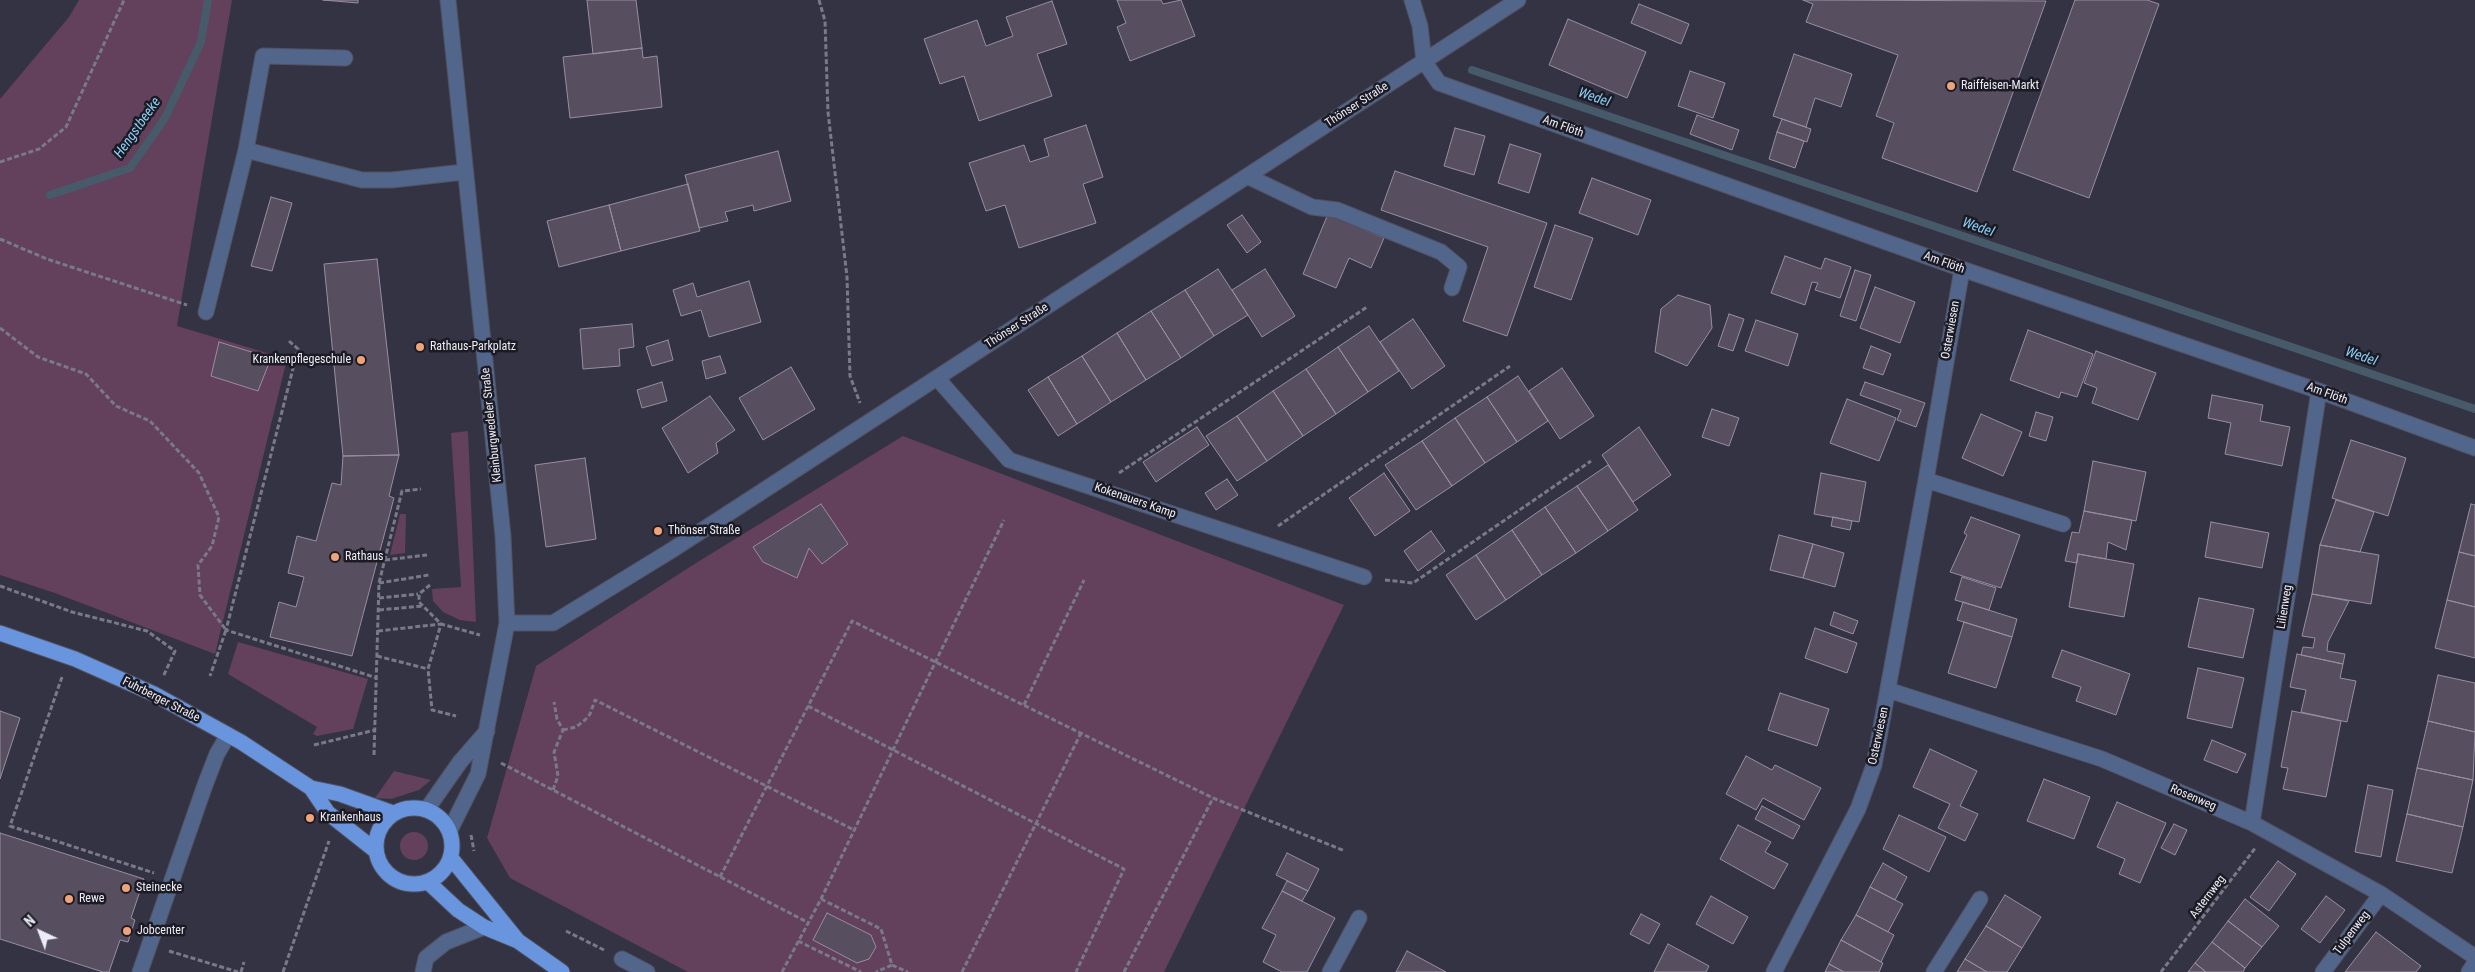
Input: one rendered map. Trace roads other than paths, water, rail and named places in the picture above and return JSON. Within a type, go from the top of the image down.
[{"type":"main road","name":"Fuhrberger Straße","points":[[0,633],[75,660],[154,694],[228,735],[311,788],[340,794],[393,814]]},
{"type":"main road","name":"Fuhrberger Straße","points":[[311,788],[328,813],[376,851]]},
{"type":"main road","points":[[404,808],[427,809],[444,821],[450,830],[452,840],[451,858],[446,868],[428,882],[405,884],[394,879],[382,867],[376,851],[379,830],[393,814],[404,808]]},
{"type":"main road","points":[[451,858],[518,941]]},
{"type":"main road","points":[[428,882],[458,910],[484,928],[518,941],[562,972]]},
{"type":"street","name":"Kleinburgwedeler Straße","points":[[448,0],[464,172],[502,526],[507,623],[488,730],[478,774],[450,830]]},
{"type":"street","points":[[1412,0],[1420,26],[1424,61]]},
{"type":"street","name":"Thönser Straße","points":[[507,623],[553,623],[700,532],[1518,0]]},
{"type":"street","points":[[206,312],[246,150],[263,56],[345,58]]},
{"type":"street","name":"Am Flöth","points":[[1424,61],[1440,83],[1962,269],[2319,391],[2475,448]]},
{"type":"street","points":[[246,150],[362,180],[392,180],[464,172]]},
{"type":"street","points":[[1247,176],[1312,207],[1337,210],[1441,252],[1459,268],[1452,288]]},
{"type":"street","name":"Osterwiesen","points":[[1781,970],[1858,808],[1874,765],[1962,269]]},
{"type":"street","name":"Kokenauers Kamp","points":[[937,378],[1009,460],[1364,577]]},
{"type":"street","name":"Lilienweg","points":[[2252,823],[2319,391]]},
{"type":"street","points":[[1926,480],[2063,524]]},
{"type":"street","name":"Rosenweg","points":[[1888,690],[2102,759],[2252,823],[2382,894],[2475,957]]},
{"type":"street","points":[[427,809],[460,762],[488,730]]},
{"type":"street","points":[[140,972],[205,785],[217,754],[228,735]]},
{"type":"street","name":"Tulpenweg","points":[[2323,972],[2382,894]]},
{"type":"street","points":[[1934,972],[1980,900]]},
{"type":"street","points":[[1330,972],[1359,918]]},
{"type":"street","points":[[423,972],[426,958],[446,942],[484,928]]},
{"type":"street","points":[[622,959],[647,972]]},
{"type":"street","points":[[2469,972],[2475,963]]},
{"type":"waterway","name":"Hengstbeeke","points":[[50,195],[130,168],[165,118],[201,42],[208,0]]},
{"type":"waterway","name":"Wedel","points":[[1472,70],[2475,409]]},
{"type":"place","name":"Raiffeisen-Markt","points":[[1951,86]]},
{"type":"place","name":"Rathaus-Parkplatz","points":[[420,347]]},
{"type":"place","name":"Krankenpflegeschule","points":[[361,360]]},
{"type":"place","name":"Thönser Straße","points":[[658,531]]},
{"type":"place","name":"Rathaus","points":[[335,557]]},
{"type":"place","name":"Krankenhaus","points":[[310,818]]},
{"type":"place","name":"Steinecke","points":[[126,888]]},
{"type":"place","name":"Rewe","points":[[69,899]]},
{"type":"place","name":"Jobcenter","points":[[127,931]]}]
